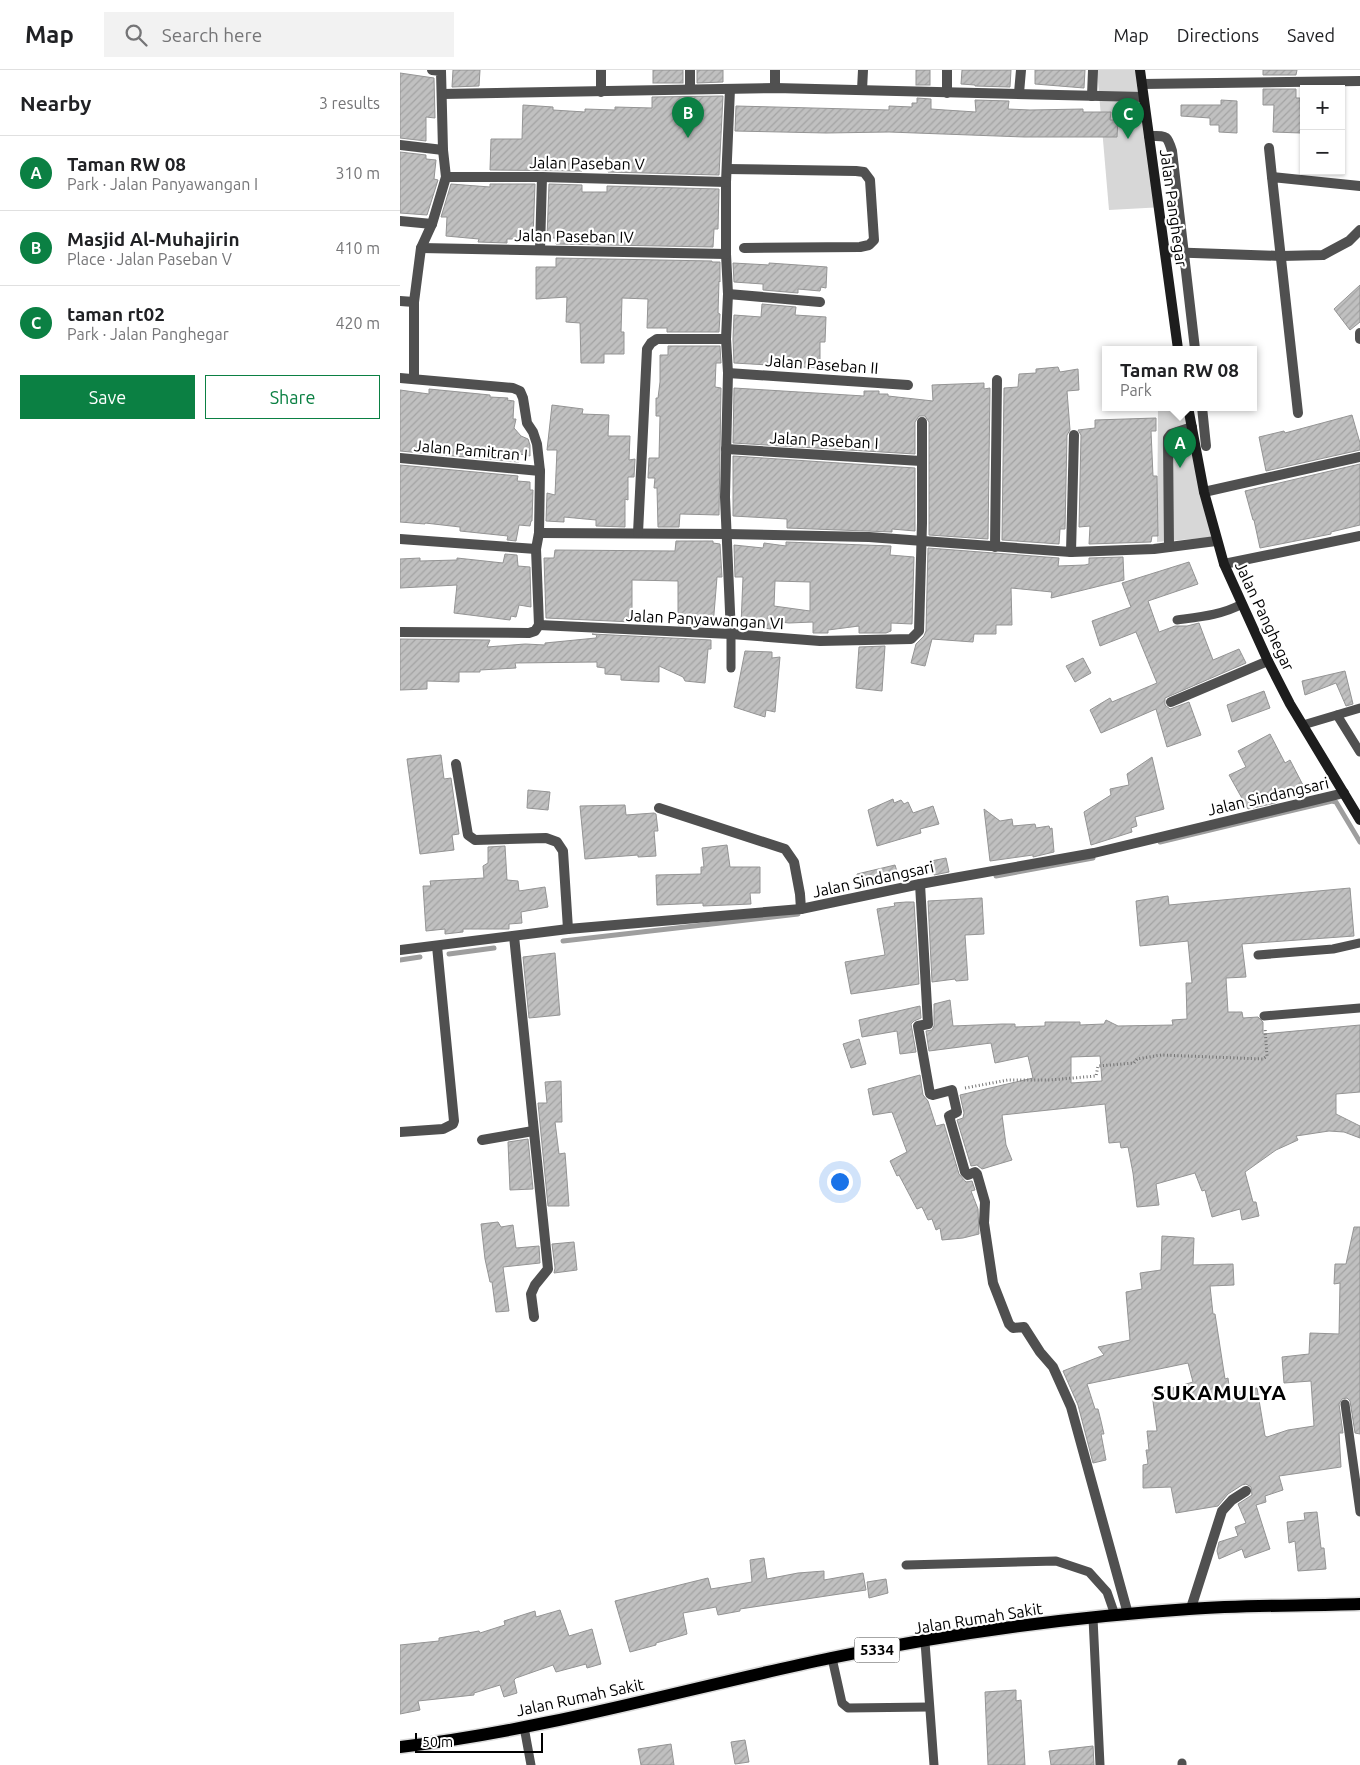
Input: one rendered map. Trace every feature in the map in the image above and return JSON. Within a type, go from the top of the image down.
[{"type":"main road","name":"Jalan Rumah Sakit","points":[[400,1747],[435,1743],[524,1727],[832,1658],[1006,1628],[1191,1608],[1360,1604]]},
{"type":"street","points":[[601,70],[601,92]]},
{"type":"street","points":[[690,70],[690,90]]},
{"type":"street","points":[[775,70],[775,88]]},
{"type":"street","points":[[862,90],[863,70]]},
{"type":"street","points":[[947,70],[947,93]]},
{"type":"street","points":[[1019,93],[1021,70]]},
{"type":"street","points":[[1092,96],[1093,70]]},
{"type":"street","name":"Jalan Panghegar","points":[[1140,70],[1178,346]]},
{"type":"street","points":[[414,379],[414,302],[421,248],[432,224],[446,177],[443,150],[442,94],[437,71]]},
{"type":"street","points":[[1142,84],[1360,80]]},
{"type":"street","points":[[442,94],[775,88],[1143,97]]},
{"type":"street","points":[[730,89],[726,182],[728,294],[726,339],[731,373],[726,449],[726,534],[731,634]]},
{"type":"street","points":[[1149,136],[1165,136],[1172,151],[1195,346]]},
{"type":"street","points":[[400,145],[443,150]]},
{"type":"street","points":[[1269,148],[1298,413]]},
{"type":"street","points":[[727,169],[856,171],[864,172],[870,180],[874,240],[869,245],[860,248],[744,248]]},
{"type":"street","name":"Jalan Paseban V","points":[[446,177],[542,177],[726,182]]},
{"type":"street","points":[[540,250],[542,177]]},
{"type":"street","points":[[1272,177],[1360,186]]},
{"type":"street","points":[[400,221],[432,224]]},
{"type":"street","points":[[1165,252],[1281,256],[1323,255],[1349,241],[1360,230]]},
{"type":"street","name":"Jalan Paseban IV","points":[[421,248],[726,254]]},
{"type":"street","points":[[728,294],[820,302]]},
{"type":"street","points":[[400,300],[414,302]]},
{"type":"street","points":[[1360,333],[1360,339]]},
{"type":"street","points":[[638,533],[647,349],[651,343],[658,339],[726,339]]},
{"type":"street","name":"Jalan Paseban II","points":[[731,373],[908,385]]},
{"type":"street","points":[[400,378],[513,388],[520,391],[523,398],[526,423],[533,432],[537,444],[540,471],[539,533],[536,549],[539,625]]},
{"type":"street","points":[[995,547],[997,380]]},
{"type":"street","name":"Jalan Panghegar","points":[[1189,411],[1204,492],[1216,541],[1224,564],[1268,661],[1303,725],[1360,820]]},
{"type":"street","points":[[1202,411],[1206,446]]},
{"type":"street","name":"Jalan Panyawangan VI","points":[[400,632],[530,633],[535,631],[539,625],[731,634],[820,641],[911,639],[919,631],[922,542],[922,422]]},
{"type":"street","points":[[1169,547],[1168,438],[1171,434],[1192,427]]},
{"type":"street","points":[[1071,552],[1074,435]]},
{"type":"street","name":"Jalan Paseban I","points":[[726,449],[921,461]]},
{"type":"street","points":[[1204,492],[1360,457]]},
{"type":"street","name":"Jalan Pamitran I","points":[[400,458],[540,471]]},
{"type":"street","points":[[539,533],[869,537],[1071,552],[1169,547],[1216,541]]},
{"type":"street","points":[[1224,564],[1360,536]]},
{"type":"street","points":[[400,539],[536,549]]},
{"type":"street","points":[[1171,702],[1268,661]]},
{"type":"street","points":[[456,764],[468,835],[475,840],[546,838],[557,842],[563,851],[568,929]]},
{"type":"street","name":"Jalan Sindangsari","points":[[400,950],[568,929],[801,909],[920,884],[1094,853],[1344,793]]},
{"type":"street","points":[[659,808],[785,849],[794,862],[801,909]]},
{"type":"street","points":[[920,884],[928,1024],[918,1026],[930,1094],[933,1095],[952,1090],[957,1112],[950,1116],[951,1125],[966,1172],[968,1175],[975,1172],[977,1174],[985,1202],[984,1222],[993,1283],[1011,1327],[1024,1327],[1040,1352],[1053,1367],[1071,1407],[1122,1615]]},
{"type":"street","points":[[514,936],[548,1269],[531,1294],[534,1317]]},
{"type":"street","points":[[400,1132],[442,1129],[453,1124],[454,1121],[437,946]]},
{"type":"street","points":[[482,1140],[533,1131]]},
{"type":"street","points":[[1191,1608],[1222,1511],[1232,1500],[1246,1491]]},
{"type":"lane","points":[[1177,620],[1216,614],[1231,610],[1242,604]]},
{"type":"lane","points":[[731,634],[731,668]]},
{"type":"lane","points":[[1303,725],[1360,708]]},
{"type":"lane","points":[[1337,715],[1360,752]]},
{"type":"lane","points":[[1258,956],[1333,949],[1360,943]]},
{"type":"lane","points":[[1264,1016],[1360,1008]]},
{"type":"lane","points":[[1345,1404],[1360,1512]]},
{"type":"lane","points":[[906,1565],[1056,1561],[1089,1572],[1107,1592],[1122,1615]]},
{"type":"lane","points":[[1093,1618],[1100,1765]]},
{"type":"lane","points":[[925,1642],[934,1765]]},
{"type":"lane","points":[[832,1658],[842,1703],[848,1708],[929,1708]]},
{"type":"lane","points":[[524,1727],[532,1765]]},
{"type":"path","points":[[952,1090],[1008,1080],[1050,1080],[1096,1076],[1098,1066],[1134,1063],[1137,1058],[1161,1055],[1263,1059],[1266,1056],[1264,1016]]},
{"type":"shaded area","points":[[1097,70],[1144,70],[1164,207],[1109,210]]},
{"type":"shaded area","points":[[1158,411],[1190,411],[1215,537],[1157,542]]},
{"type":"building","points":[[453,70],[480,70],[479,86],[452,87]]},
{"type":"building","points":[[653,70],[683,70],[683,83],[653,83]]},
{"type":"building","points":[[697,70],[723,70],[723,82],[697,83]]},
{"type":"building","points":[[916,70],[930,70],[930,85],[916,85]]},
{"type":"building","points":[[962,70],[1011,70],[1010,87],[961,84]]},
{"type":"building","points":[[1035,70],[1085,70],[1084,88],[1035,84]]},
{"type":"building","points":[[1263,70],[1297,70],[1296,75],[1263,75]]},
{"type":"building","points":[[400,73],[434,78],[435,118],[426,117],[426,141],[400,138]]},
{"type":"building","points":[[1263,89],[1296,89],[1296,98],[1300,98],[1300,133],[1273,132],[1274,105],[1263,105]]},
{"type":"building","points":[[723,96],[719,175],[608,172],[608,166],[582,166],[582,171],[490,170],[491,139],[522,139],[523,105],[553,107],[553,110],[585,112],[585,109],[615,110],[615,107],[652,108],[652,97]]},
{"type":"building","points":[[917,98],[931,99],[931,109],[976,112],[975,100],[1009,101],[1008,109],[1083,109],[1083,112],[1111,112],[1110,120],[1118,120],[1117,137],[735,131],[736,106],[889,110],[889,106],[912,107],[912,103],[917,103]]},
{"type":"building","points":[[1221,100],[1237,101],[1237,133],[1219,132],[1219,125],[1210,125],[1210,118],[1181,116],[1181,105],[1221,105]]},
{"type":"building","points":[[400,152],[426,155],[426,159],[436,160],[434,179],[438,180],[427,215],[400,213]]},
{"type":"building","points":[[451,184],[490,187],[490,184],[535,184],[533,237],[527,237],[527,239],[507,239],[507,243],[478,242],[479,239],[446,236],[447,217],[441,217]]},
{"type":"building","points":[[549,184],[582,185],[582,192],[607,192],[607,186],[719,189],[718,229],[714,229],[713,247],[556,244],[555,238],[547,238]]},
{"type":"building","points":[[556,258],[720,262],[719,332],[667,332],[667,328],[647,328],[648,299],[622,298],[621,332],[624,332],[624,354],[604,354],[604,363],[581,363],[580,323],[566,322],[567,297],[536,299],[536,267],[556,267]]},
{"type":"building","points":[[733,263],[769,265],[769,263],[827,267],[826,288],[821,287],[820,291],[798,289],[798,293],[763,290],[763,284],[734,282]]},
{"type":"building","points":[[1360,285],[1360,322],[1350,330],[1334,309]]},
{"type":"building","points":[[762,304],[796,307],[795,315],[826,317],[825,342],[820,342],[820,368],[734,363],[734,315],[761,317]]},
{"type":"building","points":[[668,346],[720,346],[721,363],[716,363],[715,387],[721,388],[719,515],[680,514],[679,527],[658,527],[657,488],[654,488],[655,478],[648,478],[649,458],[659,458],[660,416],[656,416],[656,398],[658,398],[660,382],[660,355],[668,355]]},
{"type":"building","points":[[1058,367],[1060,372],[1078,369],[1079,390],[1067,391],[1070,430],[1067,435],[1065,529],[1060,529],[1059,544],[1002,540],[1004,388],[1018,387],[1019,374],[1036,373],[1036,369]]},
{"type":"building","points":[[984,383],[984,389],[990,388],[988,539],[929,535],[929,422],[925,416],[919,416],[915,422],[915,454],[733,443],[734,388],[864,396],[864,391],[879,391],[879,394],[888,394],[888,396],[933,401],[932,385]]},
{"type":"building","points":[[429,389],[490,395],[490,397],[508,398],[507,400],[514,401],[513,419],[516,419],[514,428],[521,436],[528,439],[530,456],[520,454],[519,462],[400,451],[400,390],[429,394]]},
{"type":"building","points":[[552,405],[583,409],[582,414],[609,415],[608,436],[630,436],[629,460],[635,459],[634,477],[628,477],[628,500],[625,499],[625,527],[596,526],[596,520],[564,517],[564,522],[546,521],[547,493],[555,495],[557,450],[547,450]]},
{"type":"building","points":[[1352,415],[1360,443],[1360,450],[1266,471],[1259,437],[1284,431],[1285,433]]},
{"type":"building","points":[[1156,418],[1156,431],[1151,431],[1153,476],[1157,476],[1158,536],[1152,536],[1151,542],[1089,544],[1090,526],[1079,527],[1081,435],[1078,430],[1095,428],[1095,420]]},
{"type":"building","points":[[733,456],[915,468],[915,531],[892,529],[892,532],[787,528],[787,519],[733,516]]},
{"type":"building","points":[[1360,464],[1360,525],[1331,532],[1331,534],[1260,548],[1245,491]]},
{"type":"building","points":[[400,465],[518,476],[517,481],[530,482],[530,490],[533,490],[532,521],[530,526],[519,525],[516,541],[507,540],[508,536],[460,531],[460,527],[400,522]]},
{"type":"building","points":[[676,541],[713,541],[713,543],[720,544],[722,577],[717,577],[713,626],[678,625],[678,581],[632,580],[632,622],[546,618],[544,558],[554,558],[555,550],[675,551]]},
{"type":"building","points":[[786,542],[891,546],[890,555],[914,557],[912,624],[891,623],[891,631],[886,633],[859,633],[859,626],[828,630],[828,633],[813,633],[813,622],[789,623],[772,621],[771,629],[741,625],[743,577],[735,577],[734,545],[763,548],[764,543],[786,546]],"holes":[[[775,581],[810,582],[810,611],[774,606]]]},
{"type":"building","points":[[928,548],[1059,558],[1058,566],[1089,564],[1089,558],[1123,557],[1124,580],[1051,598],[1052,592],[1011,588],[1012,625],[996,625],[996,634],[974,634],[973,642],[932,639],[925,666],[911,663],[916,644],[926,631]]},
{"type":"building","points":[[505,554],[517,555],[518,566],[530,567],[531,607],[519,605],[516,617],[511,616],[510,620],[454,613],[457,585],[400,588],[400,559],[420,558],[420,561],[457,560],[457,558],[503,563]]},
{"type":"building","points":[[1189,562],[1198,584],[1148,601],[1159,632],[1175,626],[1199,623],[1213,660],[1239,649],[1246,663],[1165,698],[1165,705],[1170,709],[1189,702],[1201,735],[1167,747],[1156,709],[1101,733],[1090,710],[1110,698],[1112,702],[1157,683],[1136,632],[1100,646],[1092,621],[1131,607],[1122,583]]},
{"type":"building","points":[[592,634],[711,640],[711,649],[708,649],[705,683],[685,681],[683,677],[659,666],[659,682],[621,680],[621,675],[605,674],[605,668],[597,667],[597,662],[515,663],[516,668],[459,672],[459,682],[427,681],[427,689],[400,690],[400,639],[490,640],[487,647],[525,644],[545,645],[545,643],[596,638],[597,635]]},
{"type":"building","points":[[885,646],[882,691],[856,688],[859,647]]},
{"type":"building","points":[[745,651],[772,652],[772,658],[780,657],[775,712],[766,710],[765,717],[734,707]]},
{"type":"building","points":[[1083,658],[1091,673],[1075,682],[1066,666]]},
{"type":"building","points":[[1345,671],[1353,704],[1346,706],[1336,683],[1305,695],[1302,681]]},
{"type":"building","points":[[1264,691],[1270,708],[1232,722],[1227,705]]},
{"type":"building","points":[[1270,734],[1285,763],[1290,760],[1304,787],[1275,803],[1248,809],[1229,775],[1246,767],[1238,751]]},
{"type":"building","points":[[441,755],[444,779],[451,778],[459,834],[452,835],[454,850],[420,854],[407,759]]},
{"type":"building","points":[[1152,757],[1164,809],[1135,817],[1137,826],[1131,828],[1132,832],[1091,845],[1084,812],[1111,795],[1110,789],[1129,785],[1127,774]]},
{"type":"building","points":[[528,790],[550,792],[548,810],[527,808]]},
{"type":"building","points":[[893,799],[894,803],[901,800],[904,804],[908,802],[913,813],[933,806],[939,824],[920,829],[921,833],[877,846],[868,810]]},
{"type":"building","points":[[625,805],[626,815],[656,814],[658,831],[654,831],[656,856],[638,857],[638,855],[585,859],[580,806]]},
{"type":"building","points":[[984,809],[1000,821],[1012,819],[1013,826],[1035,824],[1036,828],[1049,826],[1050,829],[1052,828],[1054,852],[1033,857],[1033,855],[990,861]]},
{"type":"building","points":[[727,845],[730,867],[760,867],[760,893],[750,893],[751,904],[703,906],[703,903],[657,905],[656,875],[701,874],[701,867],[704,867],[702,848]]},
{"type":"building","points":[[505,846],[507,880],[518,881],[519,891],[545,887],[548,907],[521,912],[522,923],[509,924],[509,929],[463,929],[463,932],[445,934],[445,929],[426,931],[423,886],[431,886],[430,881],[484,878],[483,866],[488,863],[488,847]]},
{"type":"building","points":[[946,858],[949,872],[934,875],[931,861]]},
{"type":"building","points":[[895,865],[899,878],[859,884],[857,874]]},
{"type":"building","points":[[1350,888],[1354,936],[1242,944],[1246,977],[1226,978],[1228,1012],[1242,1012],[1243,1018],[1258,1017],[1263,1022],[1263,1034],[1360,1025],[1360,1092],[1336,1094],[1336,1114],[1360,1126],[1360,1138],[1344,1132],[1329,1131],[1296,1136],[1298,1140],[1276,1150],[1245,1172],[1259,1216],[1242,1220],[1240,1209],[1212,1217],[1205,1190],[1202,1191],[1195,1173],[1156,1184],[1159,1205],[1137,1207],[1128,1147],[1121,1148],[1120,1142],[1109,1143],[1105,1104],[1002,1115],[1006,1145],[1012,1160],[982,1169],[977,1165],[971,1166],[957,1120],[963,1118],[964,1113],[960,1095],[1033,1078],[1028,1056],[995,1063],[991,1043],[929,1051],[926,1031],[932,1030],[934,1026],[934,1004],[950,1000],[953,1026],[1015,1024],[1015,1027],[1045,1026],[1045,1022],[1080,1022],[1080,1025],[1104,1024],[1106,1020],[1118,1026],[1173,1025],[1172,1020],[1187,1019],[1186,983],[1192,983],[1188,941],[1140,946],[1136,901],[1168,896],[1169,905]],"holes":[[[1100,1056],[1102,1081],[1071,1083],[1071,1057]]]},
{"type":"building","points":[[982,898],[984,934],[965,935],[968,980],[956,981],[955,979],[932,982],[928,901]]},
{"type":"building","points":[[914,902],[919,984],[851,994],[845,962],[885,955],[877,909],[895,906],[894,903]]},
{"type":"building","points":[[555,953],[560,1015],[529,1018],[523,957]]},
{"type":"building","points":[[920,1006],[921,1018],[911,1024],[916,1052],[900,1054],[897,1031],[862,1037],[859,1020]]},
{"type":"building","points":[[859,1039],[866,1064],[851,1068],[843,1044]]},
{"type":"building","points":[[920,1075],[923,1095],[928,1101],[936,1126],[944,1124],[959,1174],[966,1182],[972,1181],[975,1190],[971,1191],[978,1209],[979,1234],[942,1240],[940,1228],[936,1230],[932,1219],[928,1220],[922,1207],[917,1209],[890,1161],[907,1152],[892,1112],[873,1115],[868,1089]]},
{"type":"building","points":[[561,1081],[562,1122],[555,1122],[559,1154],[565,1153],[569,1206],[548,1206],[538,1103],[547,1103],[545,1082]]},
{"type":"building","points":[[528,1139],[533,1189],[510,1190],[508,1142]]},
{"type":"building","points":[[498,1222],[501,1227],[513,1225],[516,1248],[539,1246],[540,1263],[503,1267],[509,1311],[496,1312],[492,1282],[490,1282],[485,1259],[481,1224]]},
{"type":"building","points":[[1354,1227],[1360,1227],[1360,1434],[1355,1433],[1350,1401],[1347,1398],[1342,1399],[1339,1404],[1343,1433],[1339,1433],[1341,1467],[1279,1476],[1283,1490],[1265,1496],[1266,1502],[1256,1505],[1270,1549],[1245,1558],[1242,1549],[1219,1559],[1217,1551],[1219,1542],[1238,1536],[1235,1527],[1246,1523],[1238,1504],[1252,1495],[1251,1487],[1246,1484],[1242,1485],[1228,1494],[1218,1506],[1176,1513],[1171,1487],[1143,1488],[1143,1465],[1148,1464],[1146,1450],[1149,1450],[1147,1431],[1157,1431],[1152,1394],[1193,1382],[1188,1363],[1087,1384],[1101,1421],[1104,1434],[1101,1434],[1106,1460],[1093,1463],[1078,1405],[1063,1371],[1104,1355],[1098,1347],[1130,1340],[1126,1292],[1142,1289],[1140,1273],[1161,1270],[1162,1236],[1194,1238],[1193,1265],[1233,1264],[1234,1285],[1210,1286],[1225,1379],[1228,1378],[1230,1393],[1257,1388],[1265,1436],[1267,1437],[1288,1430],[1314,1426],[1311,1381],[1284,1383],[1282,1357],[1309,1354],[1310,1333],[1339,1334],[1340,1283],[1334,1284],[1335,1264],[1346,1264]]},
{"type":"building","points":[[574,1242],[577,1270],[554,1273],[552,1244]]},
{"type":"building","points":[[1317,1512],[1321,1548],[1324,1548],[1326,1569],[1298,1571],[1295,1541],[1289,1543],[1287,1522],[1305,1520],[1304,1513]]},
{"type":"building","points":[[764,1558],[767,1579],[798,1573],[824,1571],[824,1580],[863,1573],[866,1590],[740,1609],[740,1611],[718,1615],[716,1607],[683,1613],[687,1634],[630,1652],[615,1601],[708,1578],[711,1589],[752,1582],[750,1560]]},
{"type":"building","points":[[886,1579],[888,1593],[869,1598],[867,1582]]},
{"type":"building","points":[[560,1610],[569,1636],[592,1629],[601,1664],[587,1668],[586,1664],[556,1672],[553,1665],[516,1678],[514,1680],[517,1693],[504,1697],[500,1685],[474,1693],[474,1695],[418,1701],[420,1710],[400,1714],[400,1645],[439,1641],[439,1638],[479,1631],[480,1633],[505,1625],[504,1621],[535,1611],[536,1617]]},
{"type":"building","points":[[1016,1690],[1016,1701],[1021,1700],[1025,1765],[988,1765],[985,1692]]},
{"type":"building","points":[[745,1740],[749,1762],[735,1764],[731,1742]]},
{"type":"building","points":[[671,1744],[674,1765],[641,1765],[638,1749]]},
{"type":"building","points":[[1093,1746],[1094,1765],[1051,1765],[1049,1751]]},
{"type":"waterway","points":[[1160,842],[1332,801],[1336,802],[1360,842]]},
{"type":"waterway","points":[[996,876],[1093,858]]},
{"type":"waterway","points":[[563,941],[798,914]]},
{"type":"waterway","points":[[449,954],[494,948]]},
{"type":"waterway","points":[[400,960],[420,957]]},
{"type":"place","name":"Masjid Al-Muhajirin","points":[[688,138]]},
{"type":"place","name":"taman rt02","points":[[1128,139]]},
{"type":"place","name":"Taman RW 08","points":[[1180,468]]},
{"type":"district","name":"SUKAMULYA","points":[[1220,1393]]}]
